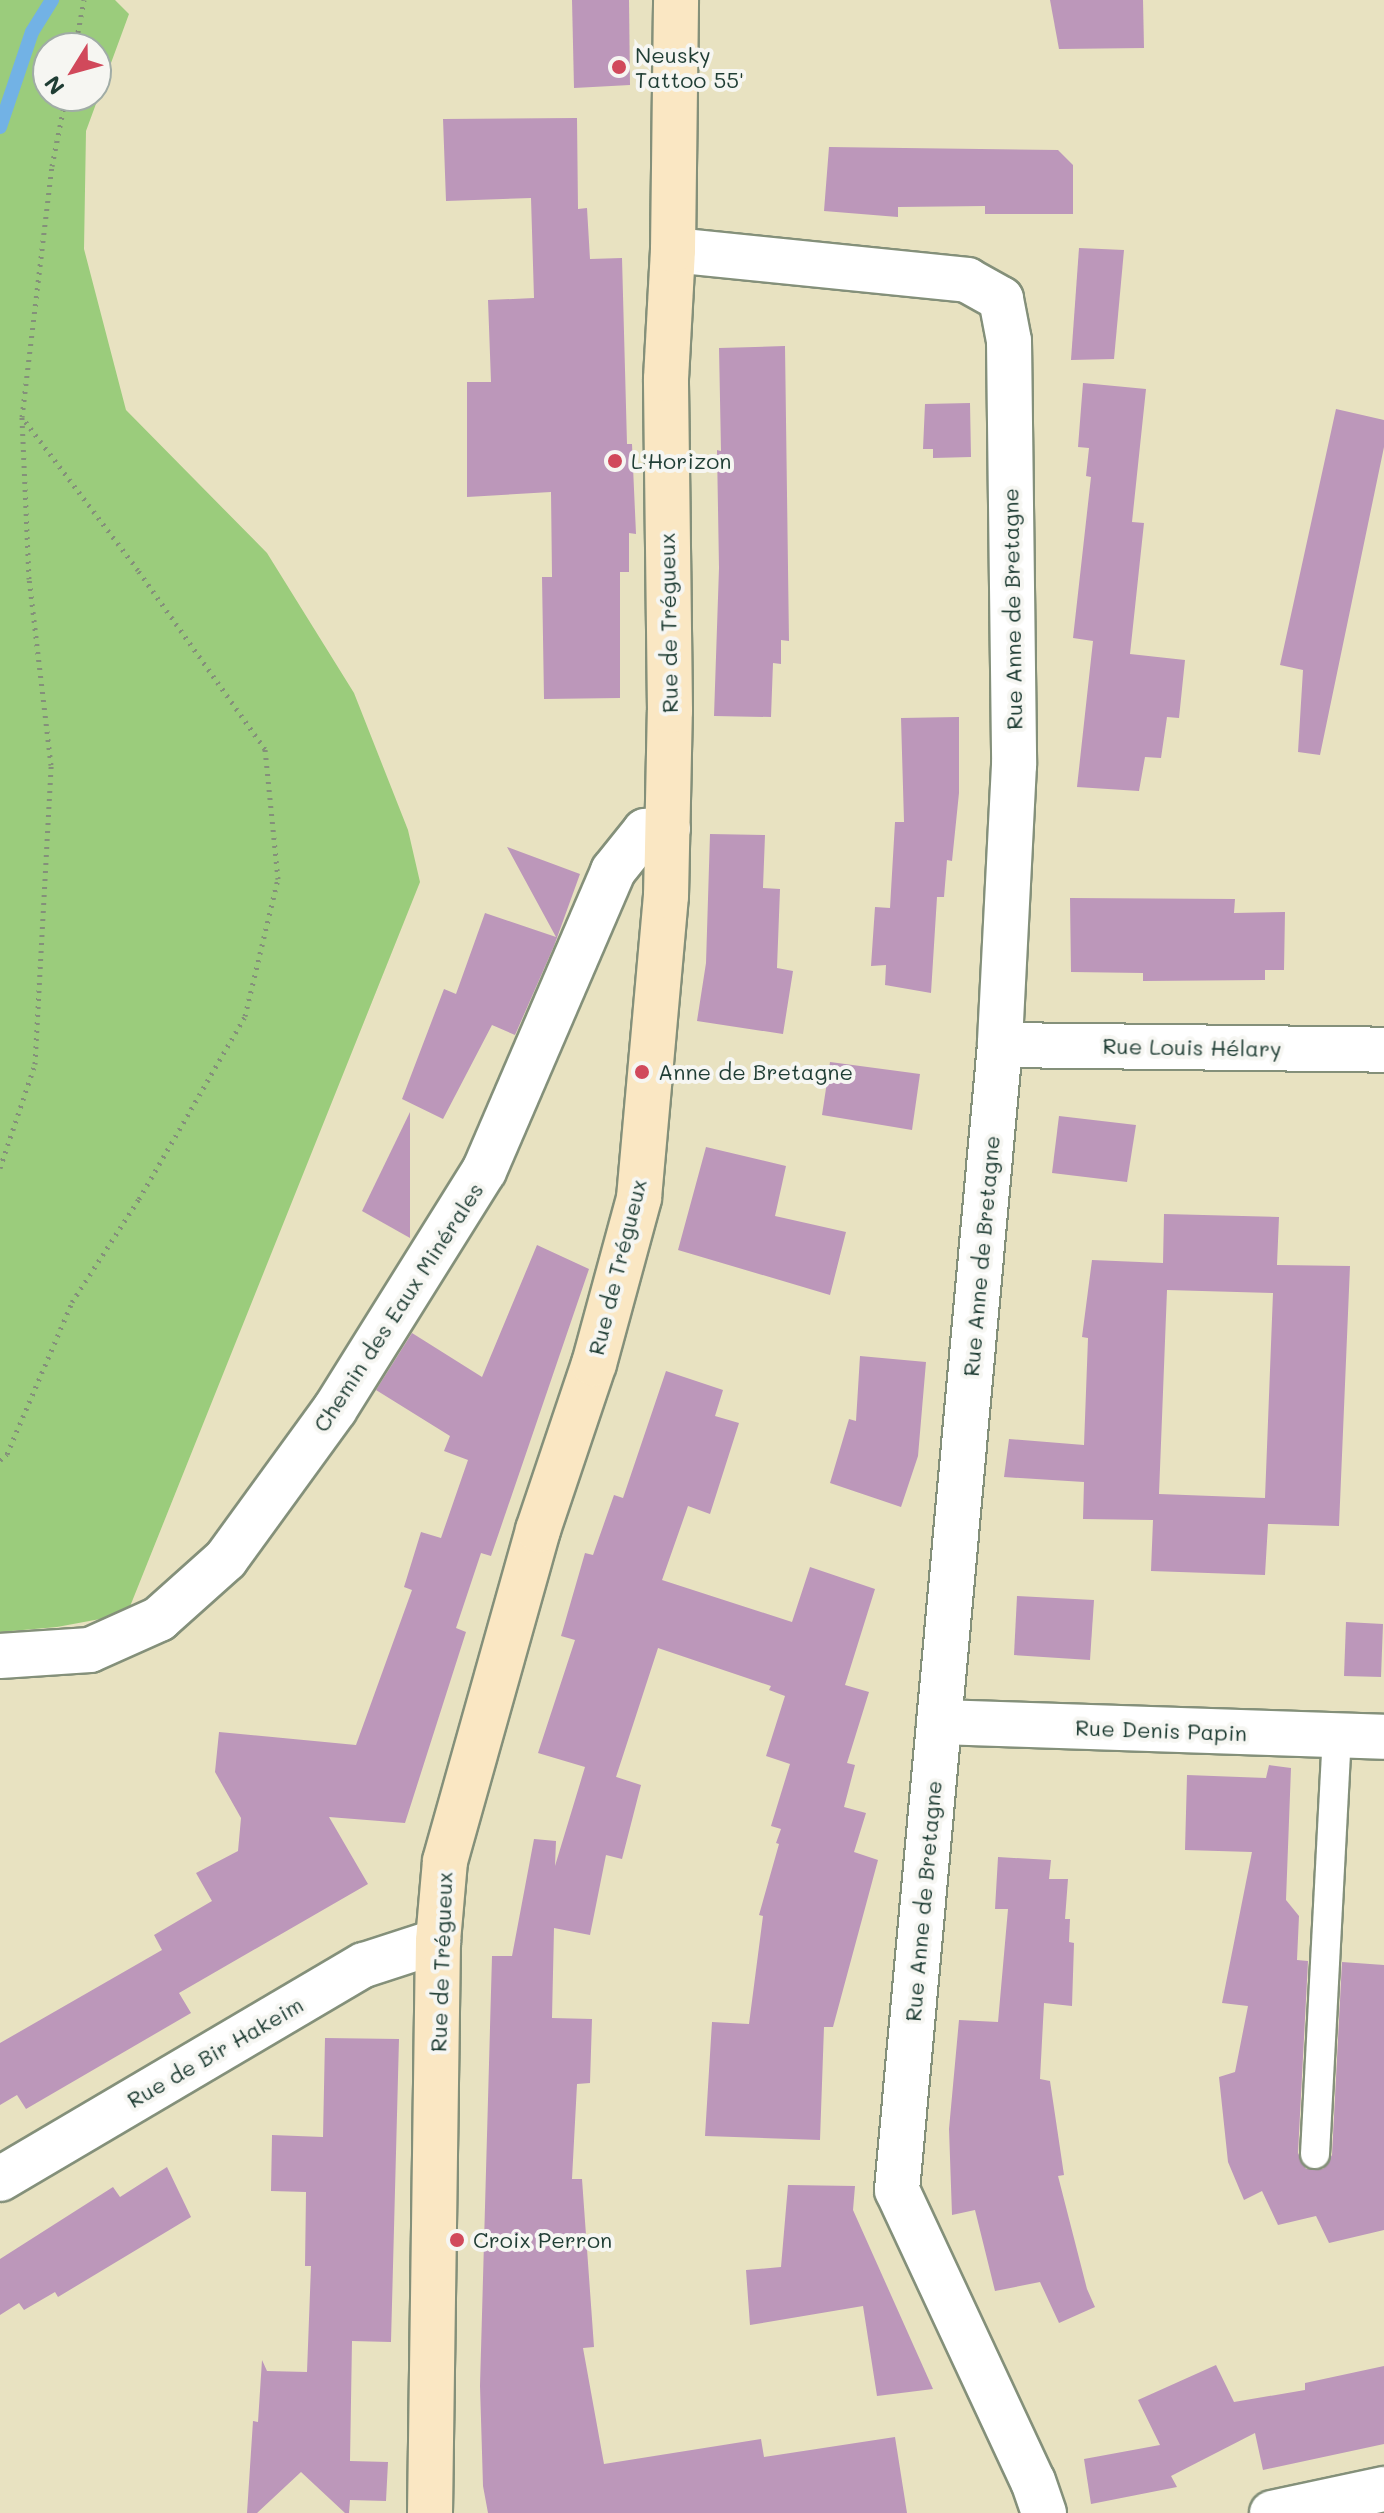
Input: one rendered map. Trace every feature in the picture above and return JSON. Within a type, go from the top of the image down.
[{"type":"main road","name":"Rue de Trégueux","points":[[430,2513],[438,1941],[448,1848],[538,1530],[594,1364],[639,1198],[665,909],[668,829],[666,379],[673,250],[676,0]]},
{"type":"street","name":"Rue Anne de Bretagne","points":[[673,250],[967,280],[1001,299],[1009,341],[1014,765],[1000,1045],[897,2190],[1033,2481],[1044,2513]]},
{"type":"street","name":"Chemin des Eaux Minérales","points":[[0,1656],[90,1650],[159,1619],[226,1559],[335,1409],[484,1171],[613,871],[645,831],[668,829]]},
{"type":"street","name":"Rue Louis Hélary","points":[[1000,1045],[1384,1050]]},
{"type":"street","name":"Rue Denis Papin","points":[[939,1722],[1384,1737]]},
{"type":"street","name":"Rue de Bir Hakeim","points":[[0,2179],[364,1965],[438,1941]]},
{"type":"street","points":[[1272,2513],[1384,2489]]},
{"type":"lane","points":[[1315,2154],[1337,1735]]},
{"type":"path","points":[[78,32],[84,0]]},
{"type":"path","points":[[0,1168],[35,1064],[51,765],[29,579],[22,417],[52,166],[63,112]]},
{"type":"path","points":[[0,1460],[7,1454],[72,1302],[139,1199],[245,1016],[278,879],[265,749],[138,570],[22,417]]},
{"type":"green space","points":[[0,0],[115,0],[129,14],[112,60],[112,32],[32,32],[32,112],[93,112],[86,131],[84,249],[126,410],[267,553],[354,693],[408,830],[420,882],[127,1614],[57,1627],[0,1632]]},
{"type":"building","points":[[572,0],[629,0],[630,85],[574,88]]},
{"type":"building","points":[[1050,0],[1143,0],[1144,48],[1059,49]]},
{"type":"building","points":[[577,118],[578,209],[587,208],[590,259],[622,258],[627,444],[632,444],[636,534],[629,533],[629,572],[620,572],[620,698],[544,699],[542,577],[552,577],[551,492],[467,497],[467,382],[491,382],[488,300],[534,298],[531,198],[446,201],[443,119]]},
{"type":"building","points":[[829,147],[1058,150],[1073,165],[1073,214],[985,214],[985,206],[898,207],[898,217],[824,211]]},
{"type":"building","points":[[1079,248],[1124,250],[1114,359],[1071,360]]},
{"type":"building","points":[[785,346],[789,641],[781,640],[781,664],[773,663],[771,717],[714,716],[719,568],[717,450],[721,451],[719,348]]},
{"type":"building","points":[[1083,383],[1146,389],[1132,522],[1144,523],[1130,654],[1185,660],[1179,718],[1167,717],[1161,758],[1145,757],[1139,791],[1077,787],[1093,641],[1073,638],[1091,477],[1086,476],[1089,448],[1078,447]]},
{"type":"building","points":[[970,403],[971,457],[933,458],[933,449],[923,449],[925,404]]},
{"type":"building","points":[[1336,409],[1384,420],[1384,447],[1320,755],[1298,752],[1303,670],[1280,665]]},
{"type":"building","points":[[959,717],[959,793],[952,861],[947,860],[944,897],[937,897],[931,993],[885,985],[886,965],[871,966],[875,907],[890,908],[895,822],[904,822],[901,718]]},
{"type":"building","points":[[710,834],[765,835],[763,888],[780,889],[777,968],[793,971],[783,1034],[697,1021],[706,963]]},
{"type":"building","points":[[507,847],[580,874],[554,946],[515,1035],[492,1025],[443,1119],[402,1099],[444,989],[456,994],[485,913],[556,937]]},
{"type":"building","points":[[1070,898],[1235,899],[1234,913],[1285,912],[1284,970],[1265,970],[1265,980],[1143,981],[1143,973],[1071,972]]},
{"type":"building","points":[[830,1062],[920,1074],[912,1130],[822,1115]]},
{"type":"building","points":[[410,1112],[410,1238],[362,1211]]},
{"type":"building","points":[[1059,1116],[1136,1125],[1127,1182],[1052,1173]]},
{"type":"building","points":[[706,1147],[786,1166],[775,1216],[846,1232],[830,1295],[678,1250]]},
{"type":"building","points":[[1164,1214],[1279,1217],[1277,1265],[1350,1266],[1339,1526],[1268,1524],[1265,1575],[1151,1571],[1153,1520],[1083,1519],[1084,1482],[1004,1477],[1009,1439],[1084,1445],[1088,1338],[1082,1337],[1092,1260],[1163,1263]],"holes":[[[1167,1290],[1273,1293],[1265,1498],[1159,1494]]]},
{"type":"building","points":[[537,1245],[589,1269],[491,1556],[481,1553],[456,1628],[466,1632],[405,1823],[329,1817],[368,1884],[179,1993],[191,2013],[26,2109],[17,2095],[0,2105],[0,2043],[162,1950],[154,1935],[212,1901],[196,1873],[238,1851],[241,1818],[215,1772],[219,1732],[356,1745],[412,1590],[404,1587],[421,1532],[441,1538],[468,1460],[444,1451],[450,1436],[376,1390],[412,1333],[482,1377]]},
{"type":"building","points":[[860,1356],[926,1362],[918,1456],[901,1507],[830,1483],[849,1419],[856,1421]]},
{"type":"building","points":[[666,1371],[723,1390],[715,1416],[739,1423],[710,1514],[688,1506],[662,1580],[792,1622],[810,1567],[875,1589],[845,1685],[869,1692],[847,1763],[855,1765],[844,1807],[866,1813],[854,1852],[878,1860],[833,2027],[824,2027],[820,2140],[705,2136],[712,2022],[749,2024],[763,1916],[759,1915],[781,1829],[771,1826],[790,1764],[766,1756],[785,1696],[769,1690],[771,1686],[658,1648],[616,1777],[641,1785],[622,1859],[606,1855],[590,1935],[554,1928],[552,2018],[592,2019],[590,2083],[577,2084],[572,2179],[582,2179],[594,2347],[583,2348],[604,2464],[761,2439],[764,2457],[895,2437],[907,2513],[488,2513],[483,2486],[480,2386],[492,1956],[512,1956],[534,1839],[556,1841],[555,1866],[585,1767],[538,1753],[575,1640],[561,1636],[585,1553],[593,1555],[614,1495],[623,1498]]},
{"type":"building","points":[[1017,1596],[1094,1600],[1090,1660],[1014,1655]]},
{"type":"building","points":[[1346,1622],[1383,1624],[1381,1677],[1344,1676]]},
{"type":"building","points":[[1269,1765],[1291,1768],[1286,1900],[1299,1916],[1297,1960],[1308,1961],[1298,2153],[1306,2169],[1323,2169],[1332,2155],[1342,1962],[1384,1965],[1384,2230],[1329,2243],[1316,2216],[1278,2225],[1262,2191],[1244,2200],[1228,2162],[1219,2077],[1235,2072],[1248,2006],[1222,2003],[1252,1852],[1185,1850],[1187,1775],[1266,1778]]},
{"type":"building","points":[[998,1857],[1051,1860],[1049,1879],[1068,1879],[1065,1919],[1070,1919],[1069,1942],[1074,1943],[1072,2006],[1044,2003],[1040,2079],[1050,2081],[1064,2175],[1058,2176],[1087,2289],[1095,2307],[1059,2323],[1040,2282],[995,2291],[975,2210],[952,2215],[949,2129],[959,2020],[998,2022],[1008,1909],[995,1909]]},
{"type":"building","points":[[325,2038],[399,2039],[391,2342],[352,2341],[350,2461],[388,2462],[386,2501],[350,2500],[349,2513],[345,2513],[301,2472],[257,2513],[247,2513],[253,2421],[258,2422],[262,2360],[267,2371],[307,2372],[311,2266],[305,2266],[306,2192],[271,2191],[272,2135],[323,2137]]},
{"type":"building","points":[[167,2167],[191,2217],[58,2297],[55,2292],[24,2310],[19,2303],[0,2315],[0,2259],[113,2187],[120,2197]]},
{"type":"building","points":[[788,2185],[855,2186],[853,2210],[933,2389],[877,2396],[863,2306],[750,2325],[746,2270],[781,2267]]},
{"type":"building","points":[[1216,2365],[1234,2402],[1305,2390],[1305,2383],[1384,2366],[1384,2444],[1263,2470],[1255,2433],[1171,2476],[1177,2487],[1091,2504],[1084,2459],[1160,2445],[1138,2400]]},
{"type":"waterway","points":[[0,127],[32,32],[52,0]]},
{"type":"place","name":"Neusky Tattoo 55'","points":[[619,67]]},
{"type":"place","name":"L'Horizon","points":[[615,461]]},
{"type":"place","name":"Anne de Bretagne","points":[[642,1072]]},
{"type":"place","name":"Croix Perron","points":[[457,2240]]}]
